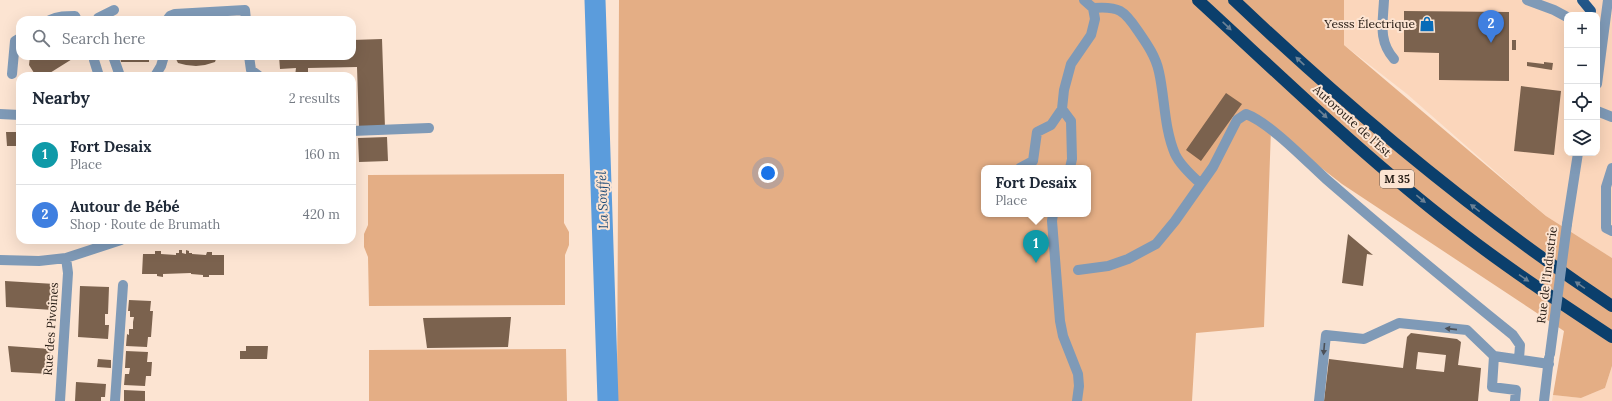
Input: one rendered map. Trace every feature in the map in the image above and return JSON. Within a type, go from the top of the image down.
[{"type":"highway","name":"Autoroute de l’Est","points":[[1198,0],[1342,132],[1456,228],[1520,275],[1612,337]]},
{"type":"highway","name":"Autoroute de l’Est","points":[[1234,0],[1314,75],[1402,150],[1524,246],[1612,306]]},
{"type":"main road","points":[[1582,0],[1590,12]]},
{"type":"street","points":[[1025,165],[1032,161],[1037,132],[1052,125],[1062,109],[1064,90],[1071,64],[1091,35],[1095,19],[1093,8],[1084,0]]},
{"type":"street","points":[[1384,0],[1384,43],[1387,51],[1394,59]]},
{"type":"street","points":[[1527,0],[1564,15]]},
{"type":"street","points":[[1591,0],[1591,12]]},
{"type":"street","points":[[1600,61],[1608,0]]},
{"type":"street","points":[[1093,8],[1111,7],[1120,10],[1132,22],[1150,48],[1159,71],[1170,138],[1176,155],[1201,184]]},
{"type":"street","points":[[102,16],[114,10]]},
{"type":"street","points":[[170,16],[175,14],[245,10],[246,16]]},
{"type":"street","points":[[12,74],[16,40]]},
{"type":"street","points":[[94,60],[98,72]]},
{"type":"street","points":[[114,60],[119,72]]},
{"type":"street","points":[[157,72],[163,60]]},
{"type":"street","points":[[250,60],[251,70],[253,72]]},
{"type":"street","points":[[1062,109],[1071,121],[1072,159],[1071,165]]},
{"type":"street","points":[[1600,113],[1612,117]]},
{"type":"street","points":[[0,114],[16,115]]},
{"type":"street","points":[[1078,270],[1108,266],[1128,259],[1156,244],[1175,221],[1213,167],[1237,120],[1246,114],[1252,116],[1286,142],[1368,214],[1513,335],[1520,344],[1519,359]]},
{"type":"street","points":[[356,131],[429,128]]},
{"type":"street","name":"Rue de l'Industrie","points":[[1544,401],[1567,224],[1578,156]]},
{"type":"street","points":[[1612,168],[1606,187],[1606,228],[1612,232]]},
{"type":"street","points":[[1053,217],[1060,321],[1063,336],[1078,374],[1079,386],[1077,401]]},
{"type":"street","points":[[0,260],[39,261],[66,258],[109,244]]},
{"type":"street","name":"Rue des Pivoines","points":[[60,401],[68,273],[66,258]]},
{"type":"street","points":[[115,401],[123,286]]},
{"type":"street","points":[[1319,401],[1326,335],[1364,339],[1399,323],[1467,330],[1494,356],[1519,359],[1549,359]]},
{"type":"street","points":[[1494,356],[1492,387],[1516,390],[1515,401]]},
{"type":"shaded area","points":[[619,0],[1344,0],[1344,45],[1546,216],[1612,258],[1612,366],[1605,388],[1581,398],[1553,395],[1564,331],[1342,184],[1271,129],[1264,327],[1196,333],[1192,401],[617,401]]},
{"type":"shaded area","points":[[1344,0],[1612,0],[1612,258],[1546,216],[1407,94],[1344,45]]},
{"type":"shaded area","points":[[564,174],[564,223],[569,232],[569,245],[565,255],[565,305],[369,306],[368,257],[364,247],[364,234],[368,225],[368,175]]},
{"type":"shaded area","points":[[566,349],[567,401],[369,401],[369,350]]},
{"type":"shaded area","points":[[1612,366],[1612,401],[1552,401],[1553,395],[1581,398],[1605,388]]},
{"type":"building","points":[[1404,11],[1509,12],[1509,81],[1439,80],[1439,53],[1404,52]]},
{"type":"building","points":[[382,39],[385,128],[359,128],[357,67],[308,68],[308,72],[296,72],[296,68],[280,69],[279,60],[356,60],[356,40]]},
{"type":"building","points":[[1512,40],[1516,40],[1516,50],[1512,50]]},
{"type":"building","points":[[30,60],[71,60],[51,72],[33,72],[29,65]]},
{"type":"building","points":[[121,60],[149,60],[149,62],[121,62]]},
{"type":"building","points":[[176,60],[216,60],[215,62],[196,66],[178,63]]},
{"type":"building","points":[[1527,62],[1544,64],[1544,62],[1553,63],[1552,70],[1527,66]]},
{"type":"building","points":[[1521,86],[1561,91],[1554,155],[1514,151]]},
{"type":"building","points":[[1226,93],[1242,104],[1201,161],[1186,150]]},
{"type":"building","points":[[6,132],[16,132],[16,146],[7,146]]},
{"type":"building","points":[[387,137],[388,161],[359,162],[358,138]]},
{"type":"building","points":[[1348,234],[1373,255],[1367,254],[1363,286],[1342,283]]},
{"type":"building","points":[[179,250],[182,250],[182,253],[186,254],[186,250],[192,254],[206,255],[207,252],[212,252],[212,255],[224,255],[224,275],[209,275],[209,277],[203,277],[203,275],[191,273],[163,274],[163,277],[157,276],[157,274],[142,274],[143,254],[155,254],[155,251],[161,251],[161,254],[176,255],[176,253],[179,253]]},
{"type":"building","points":[[5,281],[55,284],[53,310],[6,307]]},
{"type":"building","points":[[80,286],[109,287],[108,314],[105,314],[105,325],[109,325],[108,339],[78,337]]},
{"type":"building","points":[[129,300],[151,301],[150,311],[153,311],[151,337],[148,337],[147,347],[126,346],[129,329],[133,329],[134,317],[130,317],[130,311],[128,311]]},
{"type":"building","points":[[511,317],[508,347],[427,348],[423,318]]},
{"type":"building","points":[[1411,333],[1457,339],[1461,342],[1458,365],[1481,368],[1478,401],[1324,401],[1329,359],[1403,368],[1407,337]],"holes":[[[1418,352],[1446,355],[1444,372],[1416,369]]]},
{"type":"building","points":[[8,346],[51,349],[50,374],[11,372]]},
{"type":"building","points":[[246,346],[268,346],[267,359],[240,359],[240,351],[246,351]]},
{"type":"building","points":[[126,351],[148,352],[147,362],[152,362],[151,376],[146,376],[145,386],[124,385],[125,374],[129,374],[130,368],[125,368]]},
{"type":"building","points":[[98,359],[111,360],[111,368],[97,367]]},
{"type":"building","points":[[76,382],[106,384],[105,397],[101,397],[101,401],[75,401]]},
{"type":"building","points":[[124,390],[145,391],[145,401],[124,401]]},
{"type":"waterway","name":"La Souffel","points":[[595,0],[608,401]]},
{"type":"place","name":"Yesss Électrique","points":[[1427,24]]},
{"type":"place","name":"Autour de Bébé","points":[[1491,43]]},
{"type":"place","name":"Fort Desaix","points":[[1036,263]]}]
